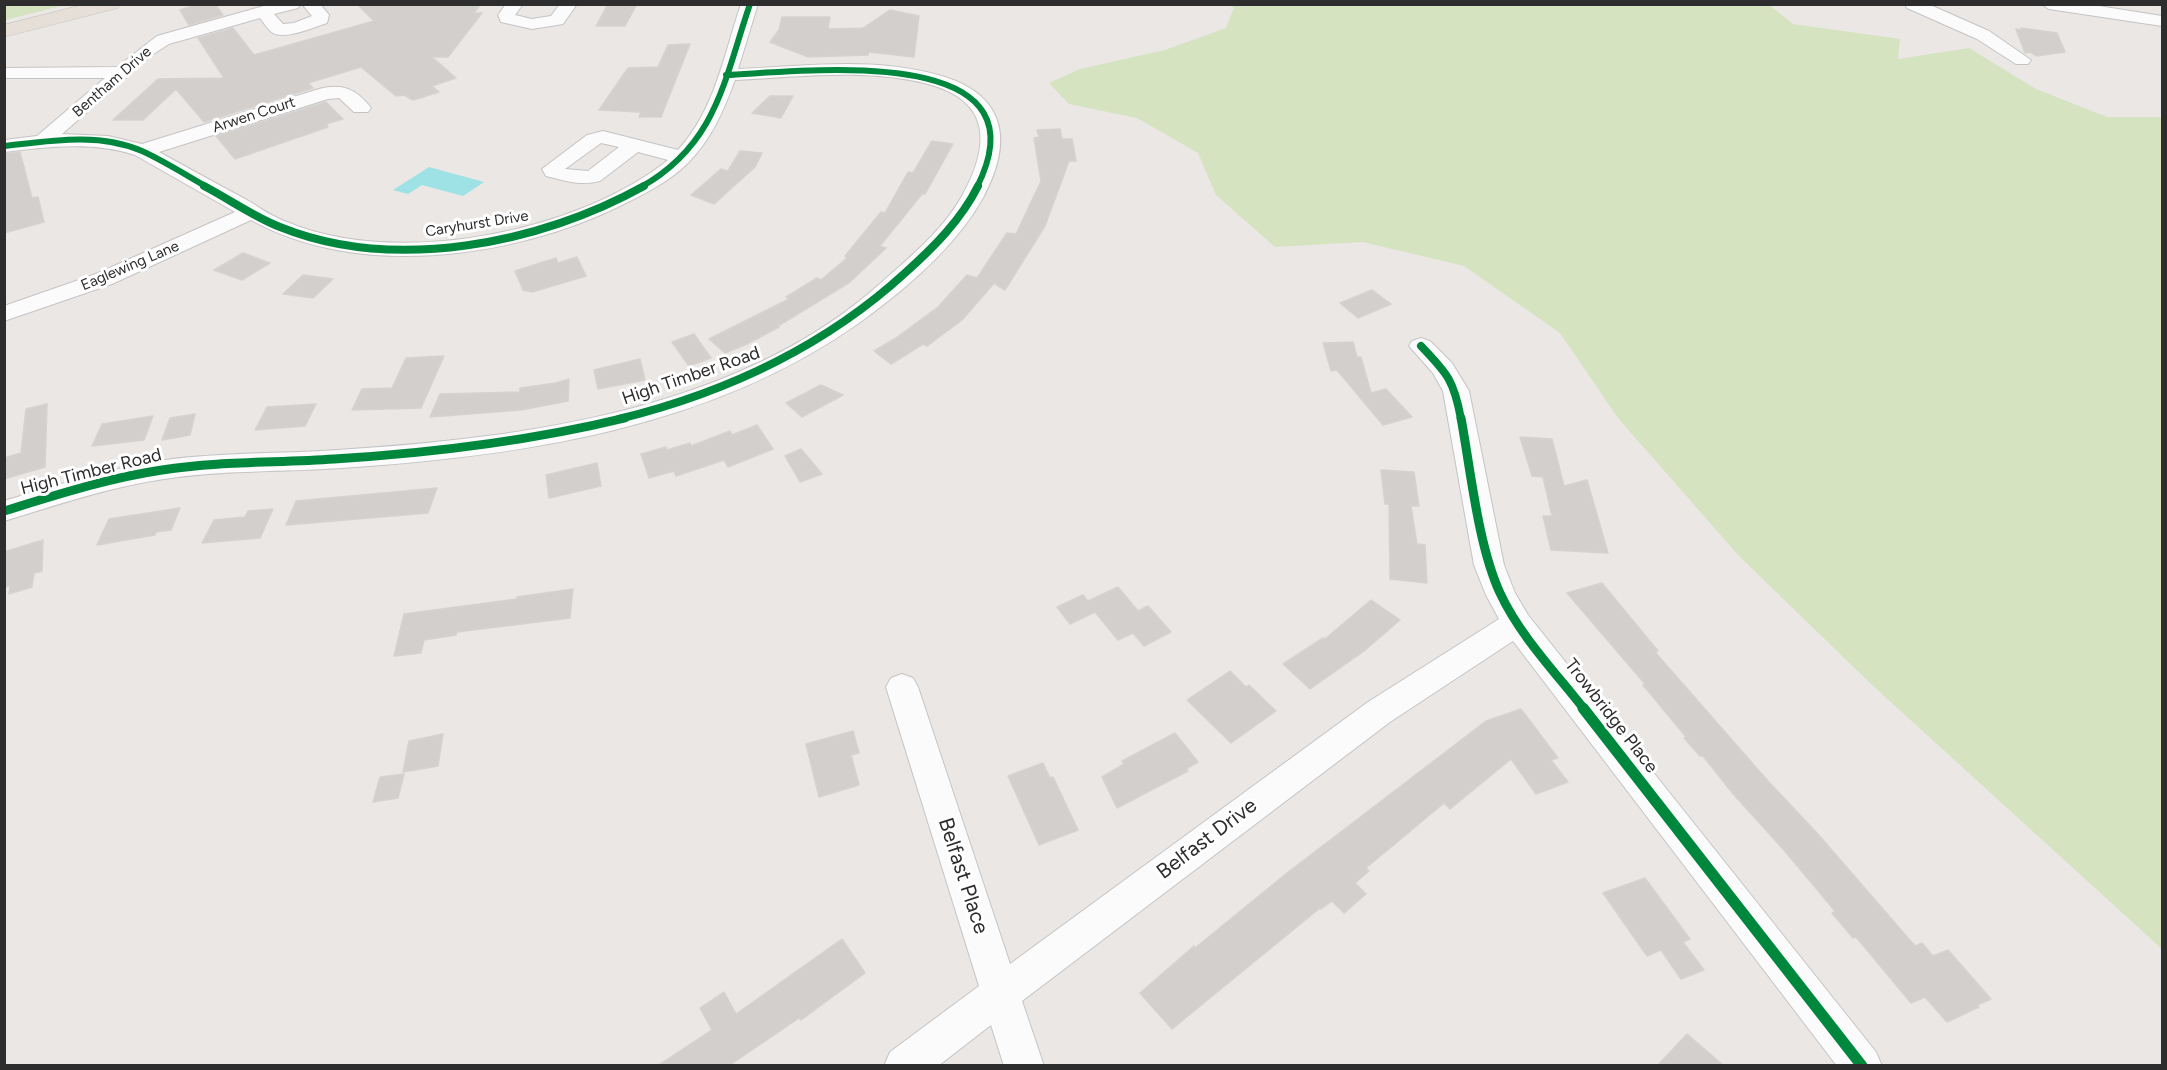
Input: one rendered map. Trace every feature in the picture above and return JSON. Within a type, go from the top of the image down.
[{"type":"main road","points":[[4,31],[111,4]]},
{"type":"street","name":"Bentham Drive","points":[[42,142],[146,51],[166,39],[292,4]]},
{"type":"street","points":[[515,4],[506,15],[507,18],[524,23],[556,21],[563,16],[569,4]]},
{"type":"street","name":"Caryhurst Drive","points":[[4,146],[105,140],[123,143],[295,233],[336,244],[393,249],[462,245],[537,230],[605,206],[652,180],[682,157],[704,128],[726,75],[750,4]]},
{"type":"street","points":[[1913,4],[1983,35],[2022,60]]},
{"type":"street","points":[[2049,4],[2163,21]]},
{"type":"street","points":[[263,12],[279,29],[286,30],[321,19],[316,10]]},
{"type":"street","points":[[6,77],[123,72]]},
{"type":"street","name":"High Timber Road","points":[[4,511],[114,481],[172,469],[455,449],[550,434],[633,416],[708,392],[755,374],[809,347],[884,296],[934,246],[966,208],[989,161],[991,139],[986,111],[968,95],[946,84],[920,76],[887,72],[726,75]]},
{"type":"street","points":[[6,77],[103,89]]},
{"type":"street","name":"Arwen Court","points":[[142,151],[326,93],[344,92],[361,108]]},
{"type":"street","points":[[636,144],[682,157]]},
{"type":"street","name":"Eaglewing Lane","points":[[4,314],[104,279],[252,212]]},
{"type":"street","name":"Trowbridge Place","points":[[1421,346],[1443,369],[1456,391],[1489,565],[1501,595],[1517,623],[1862,1065]]},
{"type":"street","name":"Belfast Drive","points":[[904,1065],[1378,712],[1517,623]]},
{"type":"street","name":"Belfast Place","points":[[902,687],[1024,1065]]},
{"type":"green space","points":[[5,4],[65,4],[65,5],[5,20]]},
{"type":"green space","points":[[1231,5],[1769,5],[1793,24],[1900,39],[1898,59],[1969,48],[2036,89],[2107,117],[2159,117],[2162,119],[2162,949],[1871,684],[1739,556],[1618,418],[1560,333],[1464,266],[1363,242],[1275,247],[1216,195],[1198,153],[1137,118],[1069,104],[1049,83],[1080,69],[1165,50],[1226,28],[1234,8]]},
{"type":"water","points":[[429,167],[484,182],[463,196],[422,185],[408,194],[393,190]]},
{"type":"building","points":[[199,4],[215,4],[223,15],[189,25],[180,10]]},
{"type":"building","points":[[357,4],[466,4],[465,6],[479,6],[474,13],[482,13],[448,57],[432,57],[456,78],[432,86],[439,92],[413,100],[404,95],[396,96],[361,67],[308,83],[313,88],[204,122],[176,89],[143,120],[113,120],[158,79],[224,78],[198,38],[233,28],[254,55],[374,21]]},
{"type":"building","points":[[608,4],[637,4],[625,26],[596,26]]},
{"type":"building","points":[[890,10],[919,16],[914,57],[869,52],[868,55],[808,57],[770,42],[779,30],[782,17],[830,17],[828,29],[863,28]]},
{"type":"building","points":[[2021,28],[2057,33],[2065,52],[2037,56],[2030,52],[2025,53],[2016,29],[2022,30]]},
{"type":"building","points":[[690,44],[661,117],[639,117],[641,112],[599,110],[628,68],[658,67],[668,45]]},
{"type":"building","points":[[770,96],[793,96],[781,118],[752,113]]},
{"type":"building","points":[[326,102],[343,119],[326,124],[328,127],[235,159],[216,136]]},
{"type":"building","points":[[1060,129],[1062,139],[1072,139],[1076,161],[1069,161],[1045,226],[1005,290],[995,284],[996,281],[962,320],[927,346],[923,344],[891,364],[874,351],[938,307],[967,275],[977,278],[1007,233],[1016,234],[1041,181],[1034,138],[1039,137],[1037,130]]},
{"type":"building","points":[[932,141],[953,144],[925,194],[922,194],[880,246],[886,248],[850,282],[779,327],[745,345],[725,353],[709,339],[789,299],[786,297],[817,278],[821,280],[847,258],[845,256],[881,212],[885,213],[908,172],[913,173]]},
{"type":"building","points":[[740,151],[762,153],[755,167],[714,204],[691,195],[721,169],[728,171]]},
{"type":"building","points":[[20,152],[32,198],[38,197],[44,222],[4,233],[4,154]]},
{"type":"building","points":[[243,253],[270,263],[242,280],[214,270]]},
{"type":"building","points":[[577,257],[586,276],[532,292],[523,290],[515,271],[556,258],[558,263]]},
{"type":"building","points":[[303,275],[333,279],[313,298],[283,294]]},
{"type":"building","points":[[1372,290],[1391,304],[1358,318],[1340,303]]},
{"type":"building","points":[[694,334],[711,358],[689,366],[672,342]]},
{"type":"building","points":[[1353,342],[1357,357],[1361,357],[1371,393],[1386,389],[1412,417],[1383,425],[1337,370],[1331,371],[1323,343]]},
{"type":"building","points":[[444,356],[421,408],[352,410],[362,389],[392,388],[406,358]]},
{"type":"building","points":[[640,359],[645,380],[598,389],[594,370]]},
{"type":"building","points":[[569,379],[568,401],[521,410],[430,417],[440,394],[520,392],[520,388]]},
{"type":"building","points":[[821,385],[843,395],[802,417],[786,403]]},
{"type":"building","points":[[47,404],[45,467],[4,479],[4,458],[21,453],[26,409]]},
{"type":"building","points":[[316,404],[305,426],[255,430],[267,407]]},
{"type":"building","points":[[195,414],[190,435],[162,440],[170,418]]},
{"type":"building","points":[[153,416],[144,440],[92,446],[102,424]]},
{"type":"building","points":[[757,425],[773,449],[728,467],[724,460],[676,476],[674,471],[649,478],[641,454],[690,443],[691,446],[730,431],[732,435]]},
{"type":"building","points":[[1520,437],[1552,439],[1564,486],[1587,480],[1608,553],[1551,550],[1543,516],[1552,516],[1543,477],[1532,476]]},
{"type":"building","points":[[801,449],[822,474],[800,482],[785,456]]},
{"type":"building","points":[[597,463],[601,486],[549,498],[546,475]]},
{"type":"building","points":[[1381,470],[1414,472],[1419,506],[1411,506],[1417,544],[1425,545],[1427,583],[1390,579],[1389,504],[1385,504]]},
{"type":"building","points":[[437,488],[428,513],[286,525],[296,501]]},
{"type":"building","points":[[180,508],[171,530],[97,545],[109,519]]},
{"type":"building","points":[[273,509],[260,538],[202,543],[214,520],[245,517],[248,511]]},
{"type":"building","points":[[43,540],[42,571],[34,573],[32,587],[9,594],[10,586],[4,587],[4,552]]},
{"type":"building","points":[[1602,583],[1658,651],[1655,652],[1915,946],[1922,943],[1933,956],[1948,950],[1991,999],[1947,1022],[1925,997],[1911,1003],[1856,937],[1853,938],[1832,913],[1835,911],[1783,849],[1734,795],[1703,756],[1700,756],[1684,738],[1686,737],[1643,685],[1645,684],[1567,593]]},
{"type":"building","points":[[1118,587],[1138,611],[1148,606],[1171,632],[1144,646],[1133,633],[1118,640],[1095,612],[1070,624],[1057,607],[1083,595],[1088,601]]},
{"type":"building","points":[[573,589],[570,618],[457,632],[456,635],[424,640],[421,653],[394,656],[404,614]]},
{"type":"building","points":[[1371,600],[1400,620],[1364,651],[1310,689],[1283,664],[1323,638],[1325,639]]},
{"type":"building","points":[[1230,671],[1246,687],[1249,685],[1276,711],[1231,743],[1187,700]]},
{"type":"building","points":[[1521,709],[1558,758],[1551,760],[1568,782],[1536,794],[1511,759],[1450,809],[1444,803],[1366,868],[1369,871],[1355,883],[1366,894],[1344,913],[1332,901],[1320,908],[1172,1029],[1140,993],[1194,946],[1195,948],[1287,873],[1486,721]]},
{"type":"building","points":[[853,731],[859,753],[851,755],[859,785],[819,797],[806,744]]},
{"type":"building","points":[[1175,733],[1198,762],[1186,769],[1188,771],[1117,808],[1102,777],[1124,764],[1122,761]]},
{"type":"building","points":[[443,734],[438,766],[403,772],[409,741]]},
{"type":"building","points":[[1043,763],[1050,778],[1053,777],[1078,830],[1039,845],[1008,776]]},
{"type":"building","points":[[404,774],[398,798],[373,802],[380,777]]},
{"type":"building","points":[[1645,878],[1690,939],[1683,942],[1704,970],[1681,979],[1661,950],[1647,956],[1603,893]]},
{"type":"building","points":[[842,939],[865,973],[801,1020],[799,1018],[730,1065],[659,1065],[712,1030],[700,1008],[724,992],[736,1014]]},
{"type":"building","points":[[1687,1034],[1723,1065],[1658,1065]]},
{"type":"cycle path","points":[[4,146],[74,140],[125,145],[142,151],[279,227],[321,240],[365,247],[411,249],[458,246],[504,239],[549,227],[591,212],[646,184],[683,157],[701,134],[718,99],[750,4]]},
{"type":"cycle path","points":[[4,511],[63,493],[162,470],[383,456],[516,441],[643,414],[705,394],[765,369],[822,338],[874,301],[949,230],[967,206],[982,179],[991,143],[991,128],[985,113],[975,100],[960,90],[938,81],[889,72],[834,70],[726,75]]},
{"type":"cycle path","points":[[1421,346],[1443,369],[1456,391],[1489,565],[1501,595],[1517,623],[1862,1066]]}]
